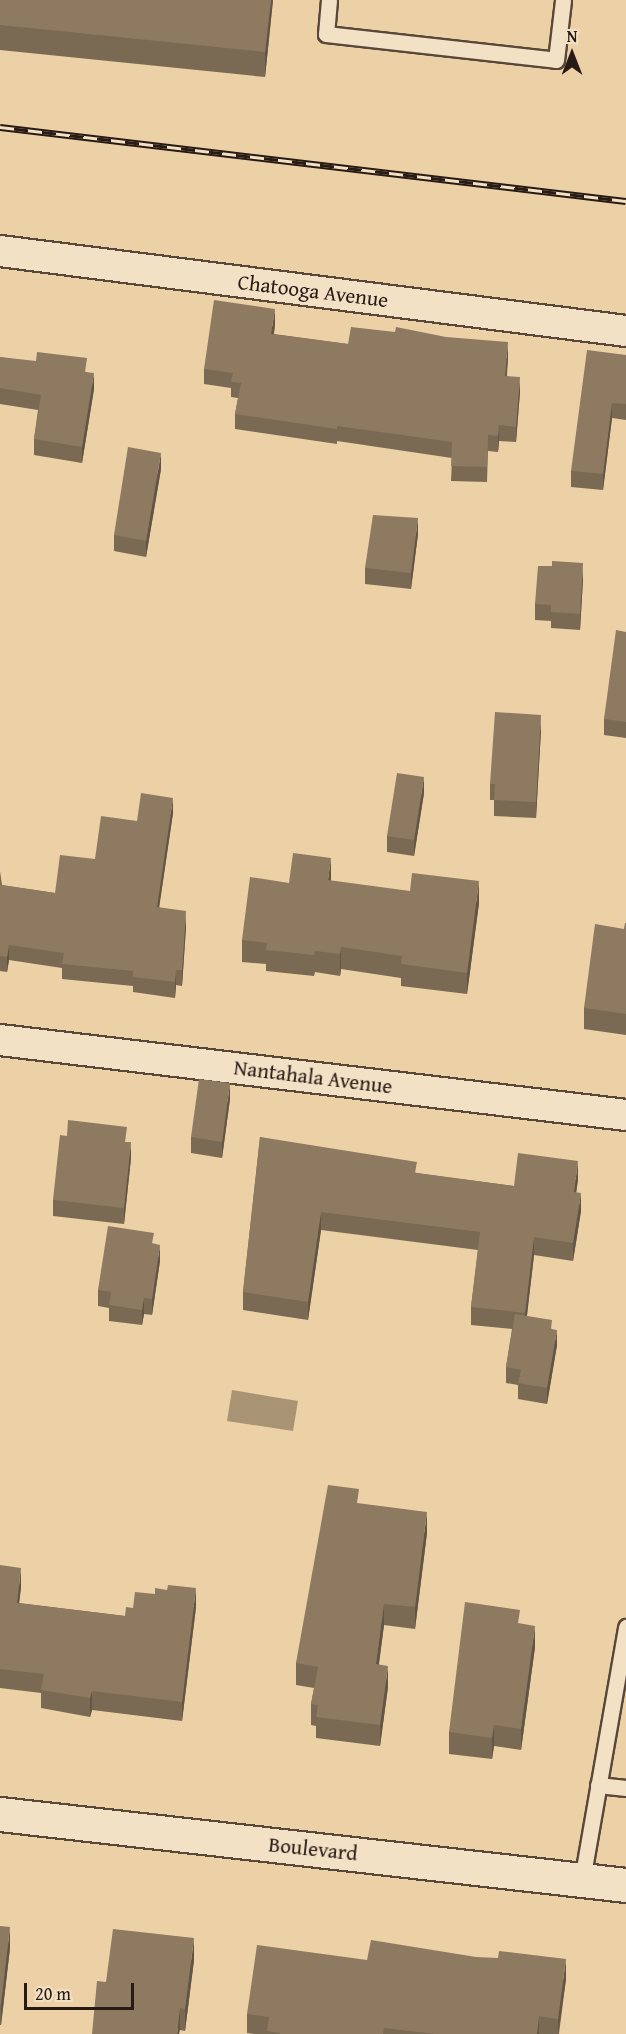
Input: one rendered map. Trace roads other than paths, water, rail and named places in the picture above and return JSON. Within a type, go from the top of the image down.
[{"type":"street","name":"Chatooga Avenue","points":[[0,251],[626,331]]},
{"type":"street","name":"Nantahala Avenue","points":[[0,1040],[626,1115]]},
{"type":"street","name":"Boulevard","points":[[0,1814],[626,1885]]},
{"type":"lane","points":[[329,0],[326,34],[556,60],[563,0]]},
{"type":"lane","points":[[582,1880],[626,1627]]},
{"type":"lane","points":[[598,1785],[626,1788]]},
{"type":"railway","points":[[0,127],[626,201]]}]
